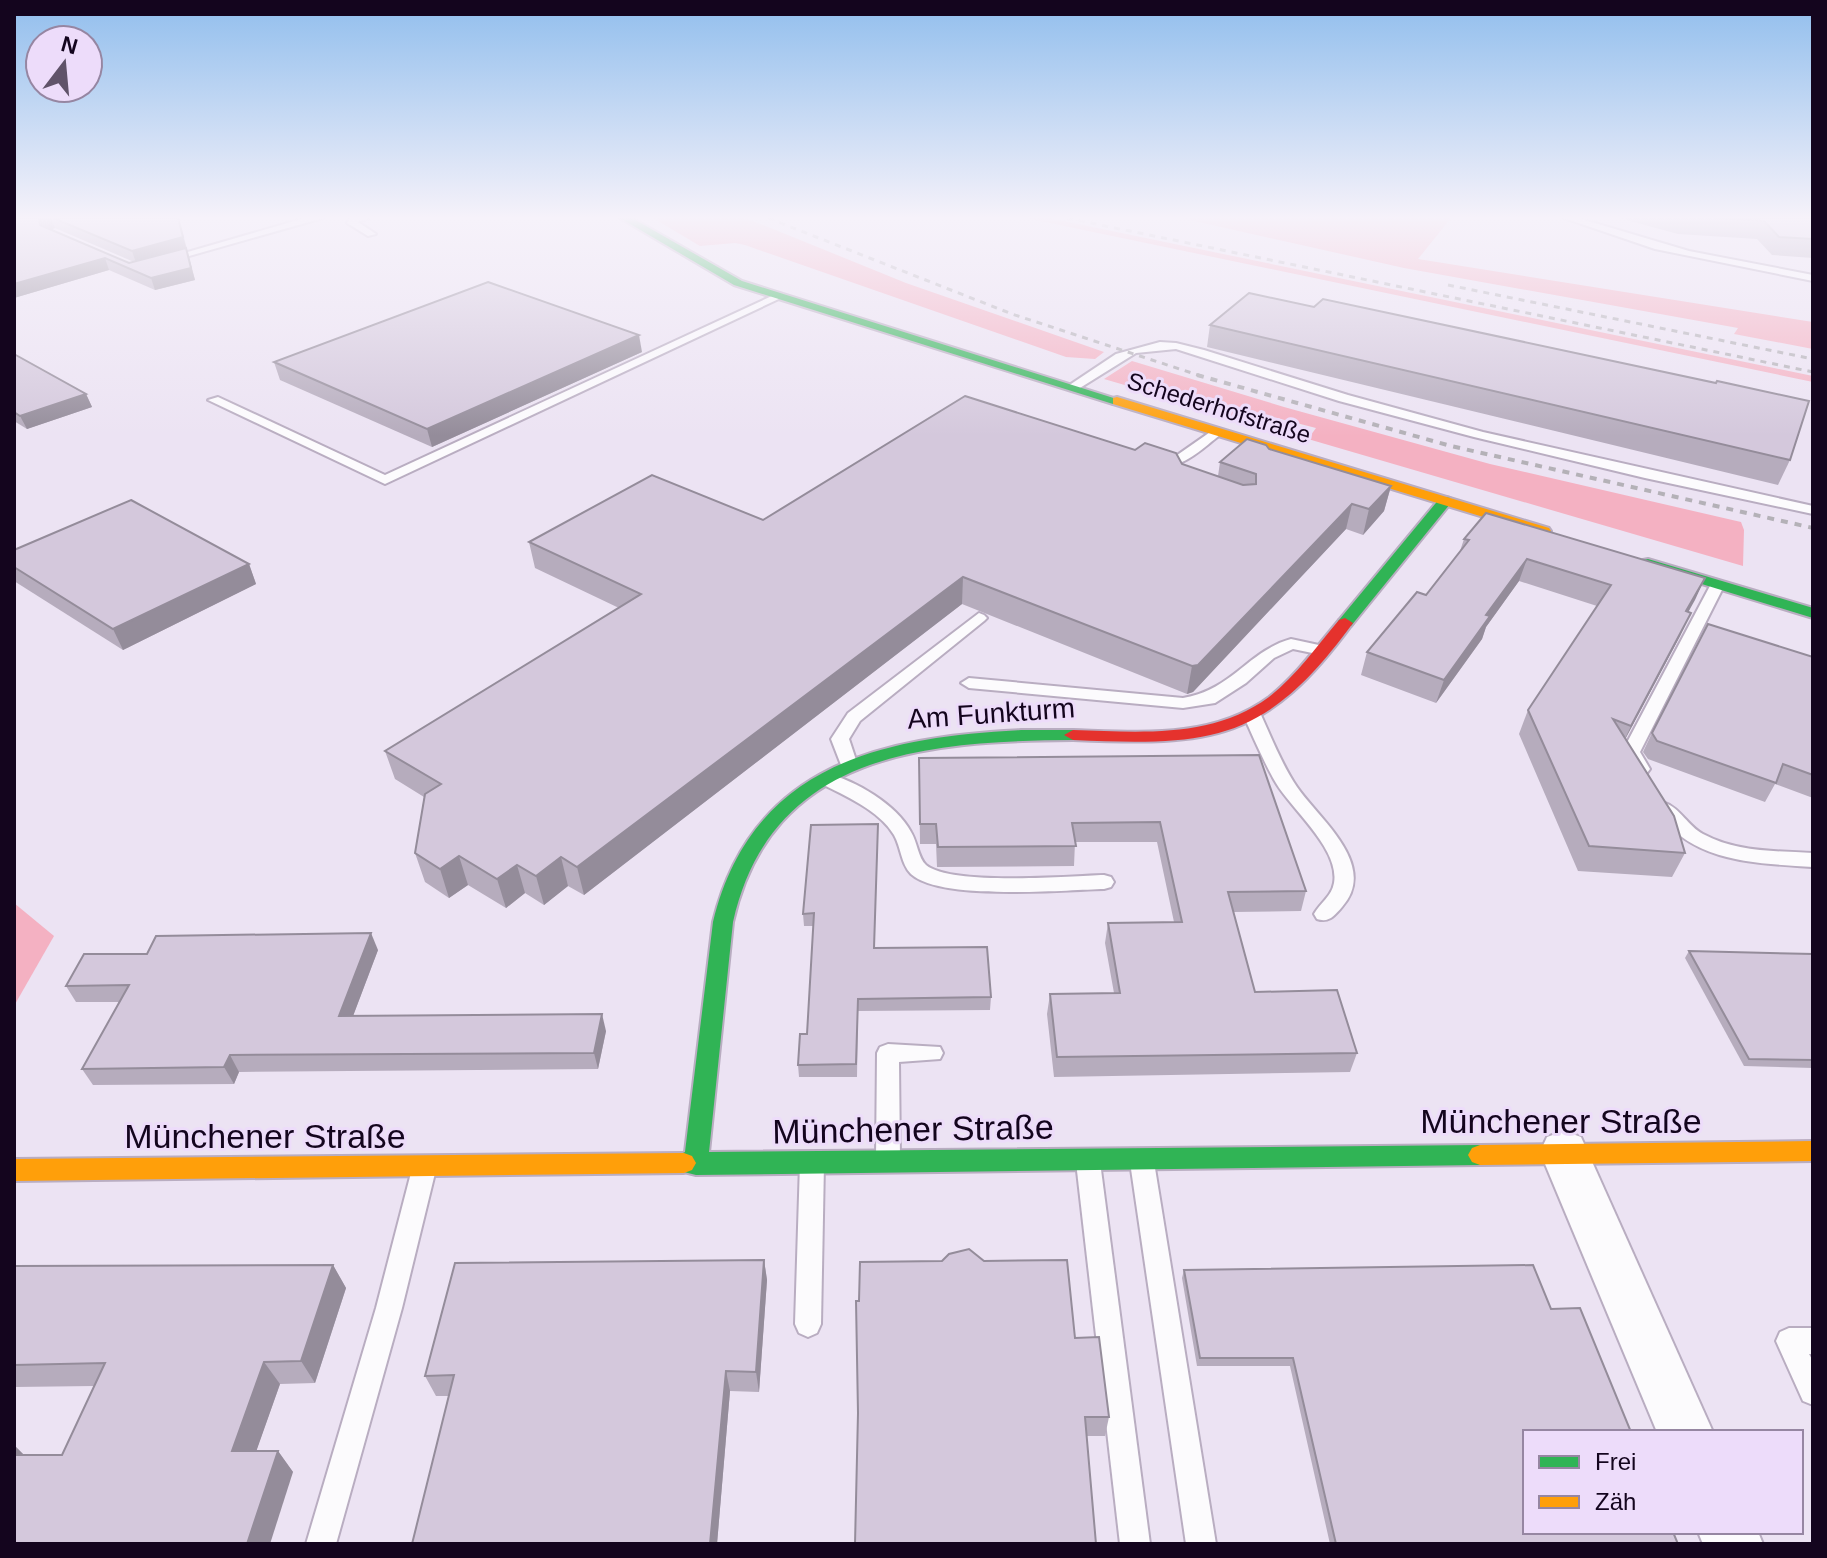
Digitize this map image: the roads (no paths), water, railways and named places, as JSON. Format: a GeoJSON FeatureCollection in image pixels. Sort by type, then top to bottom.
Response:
{"type":"FeatureCollection","features":[{"type":"Feature","properties":{"kind":"street","name":"Schederhofstraße"},"geometry":{"type":"LineString","coordinates":[[760,291],[1560,537]]}},
{"type":"Feature","properties":{"kind":"street","name":"Am Funkturm"},"geometry":{"type":"LineString","coordinates":[[696,1164],[722,938],[732,892],[758,839],[797,798],[849,766],[882,751],[922,741],[994,736],[1181,734],[1212,729],[1252,715],[1301,675],[1445,501]]}},
{"type":"Feature","properties":{"kind":"street"},"geometry":{"type":"LineString","coordinates":[[1632,558],[1813,613]]}},
{"type":"Feature","properties":{"kind":"street","name":"Münchener Straße"},"geometry":{"type":"LineString","coordinates":[[14,1170],[1813,1151]]}},
{"type":"Feature","properties":{"kind":"street"},"geometry":{"type":"LineString","coordinates":[[1564,1152],[1684,1430]]}},
{"type":"Feature","properties":{"kind":"lane"},"geometry":{"type":"LineString","coordinates":[[214,400],[385,480],[778,297]]}},
{"type":"Feature","properties":{"kind":"lane"},"geometry":{"type":"LineString","coordinates":[[1071,388],[1131,349],[1158,344],[1176,346],[1473,434],[1664,480],[1813,510]]}},
{"type":"Feature","properties":{"kind":"lane"},"geometry":{"type":"LineString","coordinates":[[1149,459],[1178,467],[1216,432]]}},
{"type":"Feature","properties":{"kind":"lane"},"geometry":{"type":"LineString","coordinates":[[1718,584],[1631,752],[1675,826],[1726,853],[1813,860]]}},
{"type":"Feature","properties":{"kind":"lane"},"geometry":{"type":"LineString","coordinates":[[849,766],[840,739],[854,717],[979,618]]}},
{"type":"Feature","properties":{"kind":"lane"},"geometry":{"type":"LineString","coordinates":[[969,683],[1183,703],[1209,699],[1240,680],[1268,655],[1291,644],[1322,650]]}},
{"type":"Feature","properties":{"kind":"lane"},"geometry":{"type":"LineString","coordinates":[[1252,715],[1291,792],[1331,839],[1342,861],[1346,882],[1341,900],[1324,914]]}},
{"type":"Feature","properties":{"kind":"lane"},"geometry":{"type":"LineString","coordinates":[[826,779],[863,798],[887,815],[903,831],[918,869],[933,879],[959,883],[1104,882]]}},
{"type":"Feature","properties":{"kind":"lane"},"geometry":{"type":"LineString","coordinates":[[888,1161],[888,1053],[932,1053]]}},
{"type":"Feature","properties":{"kind":"lane"},"geometry":{"type":"LineString","coordinates":[[1142,1159],[1201,1544]]}},
{"type":"Feature","properties":{"kind":"lane"},"geometry":{"type":"LineString","coordinates":[[1087,1160],[1135,1544]]}},
{"type":"Feature","properties":{"kind":"lane"},"geometry":{"type":"LineString","coordinates":[[808,1324],[812,1162]]}},
{"type":"Feature","properties":{"kind":"lane"},"geometry":{"type":"LineString","coordinates":[[321,1544],[389,1308],[425,1167]]}},
{"type":"Feature","properties":{"kind":"lane"},"geometry":{"type":"LineString","coordinates":[[1813,1341],[1789,1341],[1813,1391]]}},
{"type":"Feature","properties":{"kind":"railway"},"geometry":{"type":"LineString","coordinates":[[953,291],[1012,314],[1203,377]]}},
{"type":"Feature","properties":{"kind":"railway"},"geometry":{"type":"LineString","coordinates":[[1419,291],[1813,372]]}},
{"type":"Feature","properties":{"kind":"railway"},"geometry":{"type":"LineString","coordinates":[[1476,291],[1813,359]]}},
{"type":"Feature","properties":{"kind":"railway"},"geometry":{"type":"LineString","coordinates":[[1197,375],[1203,377]]}},
{"type":"Feature","properties":{"kind":"railway"},"geometry":{"type":"LineString","coordinates":[[1203,377],[1451,446],[1813,528]]}}]}
